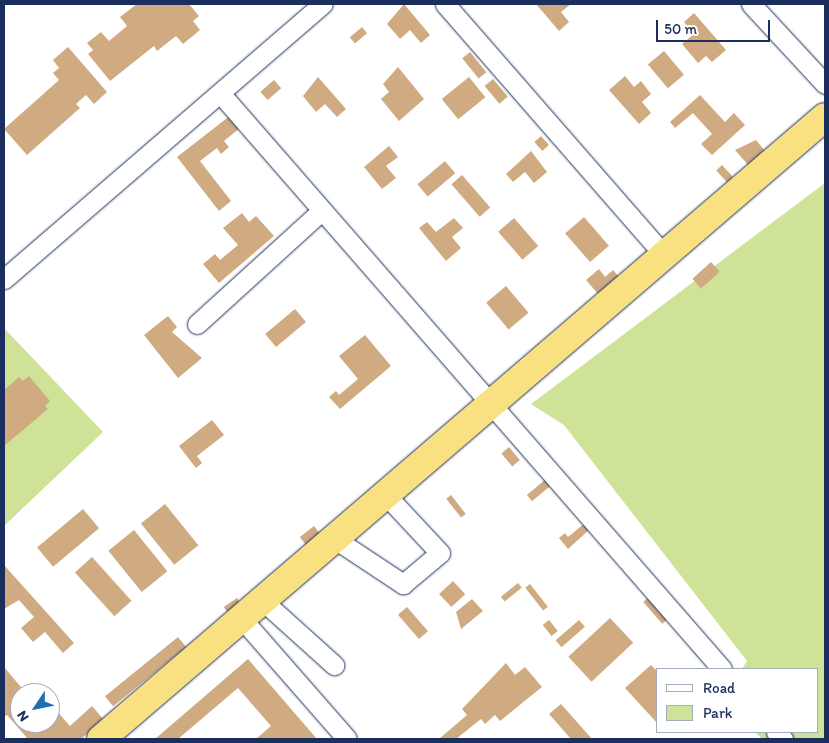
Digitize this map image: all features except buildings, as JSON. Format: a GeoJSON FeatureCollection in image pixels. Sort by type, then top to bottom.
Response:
{"type":"FeatureCollection","features":[{"type":"Feature","properties":{"kind":"highway"},"geometry":{"type":"LineString","coordinates":[[101,739],[825,116]]}},
{"type":"Feature","properties":{"kind":"street"},"geometry":{"type":"LineString","coordinates":[[4,279],[323,4]]}},
{"type":"Feature","properties":{"kind":"street"},"geometry":{"type":"LineString","coordinates":[[445,4],[664,255]]}},
{"type":"Feature","properties":{"kind":"street"},"geometry":{"type":"LineString","coordinates":[[751,4],[825,84]]}},
{"type":"Feature","properties":{"kind":"street"},"geometry":{"type":"LineString","coordinates":[[220,93],[721,668]]}},
{"type":"Feature","properties":{"kind":"street"},"geometry":{"type":"LineString","coordinates":[[197,324],[321,211]]}},
{"type":"Feature","properties":{"kind":"street"},"geometry":{"type":"LineString","coordinates":[[335,539],[403,584],[440,553],[386,495]]}},
{"type":"Feature","properties":{"kind":"street"},"geometry":{"type":"LineString","coordinates":[[263,601],[334,665]]}},
{"type":"Feature","properties":{"kind":"street"},"geometry":{"type":"LineString","coordinates":[[242,619],[347,739]]}},
{"type":"Feature","properties":{"kind":"green space"},"geometry":{"type":"Polygon","coordinates":[[[825,183],[825,739],[762,739],[756,733],[819,733],[819,668],[743,668],[747,661],[564,425],[531,404],[825,183]]]}},
{"type":"Feature","properties":{"kind":"green space"},"geometry":{"type":"Polygon","coordinates":[[[4,328],[103,432],[4,526],[4,328]]]}}]}
